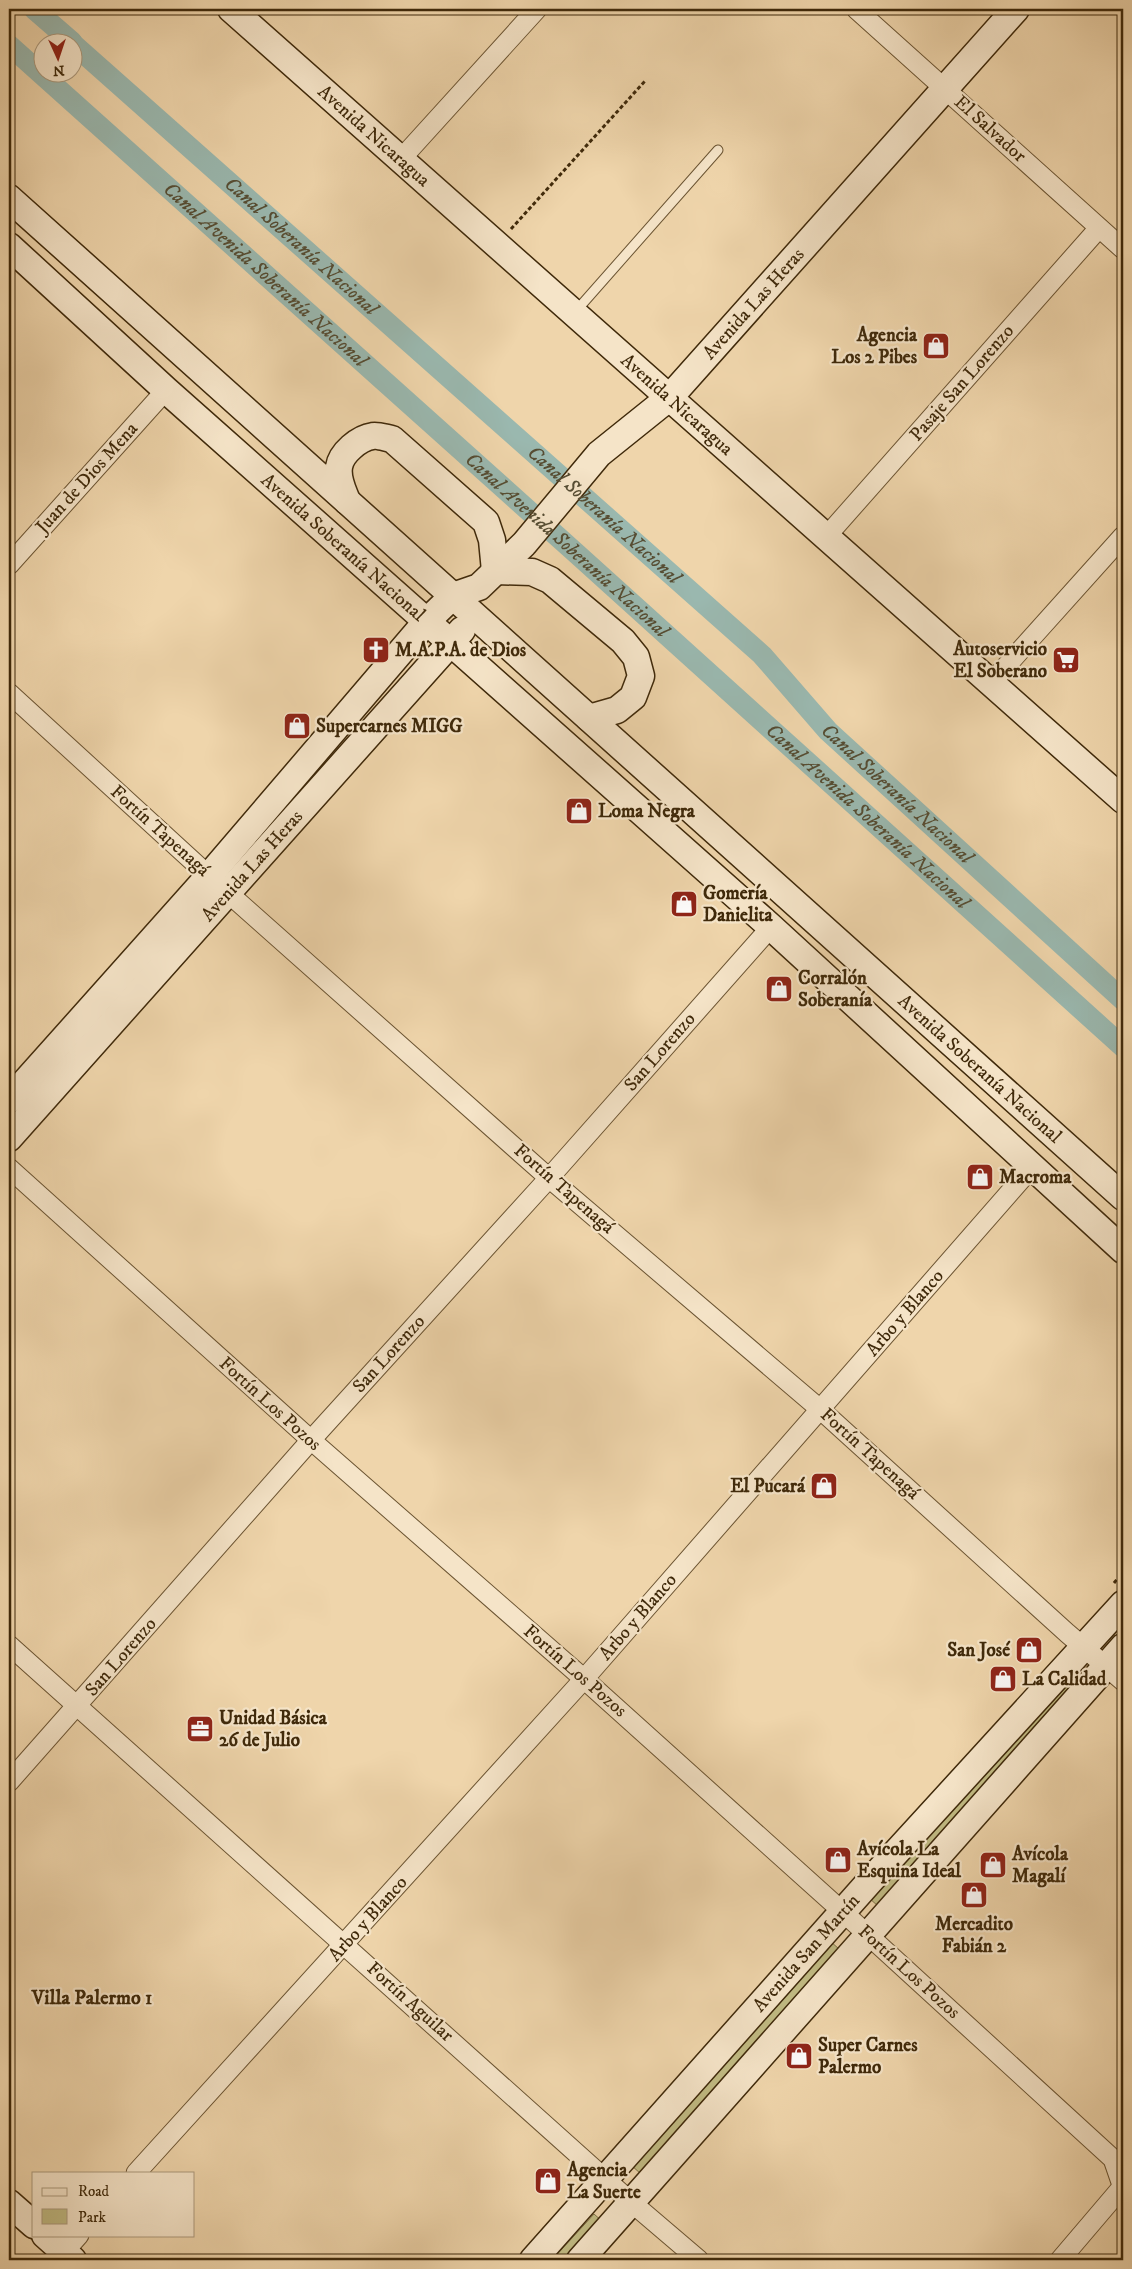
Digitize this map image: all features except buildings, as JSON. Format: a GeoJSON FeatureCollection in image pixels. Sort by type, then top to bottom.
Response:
{"type":"FeatureCollection","features":[{"type":"Feature","properties":{"kind":"main road","name":"Avenida Nicaragua"},"geometry":{"type":"LineString","coordinates":[[231,9],[670,397],[825,538],[1123,800]]}},
{"type":"Feature","properties":{"kind":"main road","name":"Avenida Las Heras"},"geometry":{"type":"LineString","coordinates":[[9,1138],[218,883],[427,621],[453,596],[487,579],[524,544],[599,454],[670,397],[1016,9]]}},
{"type":"Feature","properties":{"kind":"main road"},"geometry":{"type":"LineString","coordinates":[[9,198],[120,347]]}},
{"type":"Feature","properties":{"kind":"main road","name":"Avenida Soberanía Nacional"},"geometry":{"type":"LineString","coordinates":[[9,198],[1123,1197]]}},
{"type":"Feature","properties":{"kind":"main road","name":"Avenida Soberanía Nacional"},"geometry":{"type":"LineString","coordinates":[[9,246],[166,390],[799,953],[1123,1250]]}},
{"type":"Feature","properties":{"kind":"main road"},"geometry":{"type":"LineString","coordinates":[[347,501],[339,482],[339,465],[347,452],[364,439],[374,436],[392,438],[486,522],[492,540],[487,579],[475,616]]}},
{"type":"Feature","properties":{"kind":"main road"},"geometry":{"type":"LineString","coordinates":[[487,579],[532,572],[550,580],[623,640],[636,657],[641,676],[633,698],[617,710],[589,718]]}},
{"type":"Feature","properties":{"kind":"main road","name":"Avenida Las Heras"},"geometry":{"type":"LineString","coordinates":[[9,1100],[475,616]]}},
{"type":"Feature","properties":{"kind":"main road"},"geometry":{"type":"LineString","coordinates":[[799,953],[973,1062]]}},
{"type":"Feature","properties":{"kind":"main road","name":"Avenida San Martín"},"geometry":{"type":"LineString","coordinates":[[533,2260],[843,1912],[1086,1647],[1123,1604]]}},
{"type":"Feature","properties":{"kind":"main road","name":"Avenida San Martín"},"geometry":{"type":"LineString","coordinates":[[580,2260],[868,1935],[1114,1674],[1123,1647]]}},
{"type":"Feature","properties":{"kind":"main road"},"geometry":{"type":"LineString","coordinates":[[9,2203],[32,2223]]}},
{"type":"Feature","properties":{"kind":"street"},"geometry":{"type":"LineString","coordinates":[[400,159],[538,9]]}},
{"type":"Feature","properties":{"kind":"street","name":"El Salvador"},"geometry":{"type":"LineString","coordinates":[[856,9],[1123,249]]}},
{"type":"Feature","properties":{"kind":"street","name":"Pasaje San Lorenzo"},"geometry":{"type":"LineString","coordinates":[[825,538],[1099,228]]}},
{"type":"Feature","properties":{"kind":"street","name":"Juan de Dios Mena"},"geometry":{"type":"LineString","coordinates":[[9,565],[166,390]]}},
{"type":"Feature","properties":{"kind":"street"},"geometry":{"type":"LineString","coordinates":[[991,683],[1123,536]]}},
{"type":"Feature","properties":{"kind":"street","name":"Fortín Tapenagá"},"geometry":{"type":"LineString","coordinates":[[9,692],[218,883],[549,1178],[821,1410],[1114,1674]]}},
{"type":"Feature","properties":{"kind":"street","name":"San Lorenzo"},"geometry":{"type":"LineString","coordinates":[[9,1782],[311,1440],[549,1178],[770,927]]}},
{"type":"Feature","properties":{"kind":"street","name":"Fortín Los Pozos"},"geometry":{"type":"LineString","coordinates":[[9,1168],[311,1440],[584,1678],[843,1912],[1113,2159],[1123,2187]]}},
{"type":"Feature","properties":{"kind":"street","name":"Arbo y Blanco"},"geometry":{"type":"LineString","coordinates":[[137,2172],[584,1678],[1032,1168]]}},
{"type":"Feature","properties":{"kind":"street","name":"Fortín Aguilar"},"geometry":{"type":"LineString","coordinates":[[9,1645],[631,2202],[699,2260]]}},
{"type":"Feature","properties":{"kind":"street"},"geometry":{"type":"LineString","coordinates":[[1060,2260],[1123,2187]]}},
{"type":"Feature","properties":{"kind":"lane"},"geometry":{"type":"LineString","coordinates":[[574,313],[718,150]]}},
{"type":"Feature","properties":{"kind":"path"},"geometry":{"type":"LineString","coordinates":[[497,245],[645,81]]}},
{"type":"Feature","properties":{"kind":"green space"},"geometry":{"type":"Polygon","coordinates":[[[1068,1674],[1078,1682],[878,1906],[869,1898],[1068,1674]]]}},
{"type":"Feature","properties":{"kind":"green space"},"geometry":{"type":"Polygon","coordinates":[[[830,1941],[839,1949],[641,2174],[631,2165],[830,1941]]]}},
{"type":"Feature","properties":{"kind":"green space"},"geometry":{"type":"Polygon","coordinates":[[[594,2214],[603,2222],[568,2260],[552,2260],[594,2214]]]}},
{"type":"Feature","properties":{"kind":"waterway","name":"Canal Soberanía Nacional"},"geometry":{"type":"LineString","coordinates":[[34,9],[60,32]]}},
{"type":"Feature","properties":{"kind":"waterway","name":"Canal Avenida Soberanía Nacional"},"geometry":{"type":"LineString","coordinates":[[9,45],[1123,1047]]}},
{"type":"Feature","properties":{"kind":"waterway","name":"Canal Soberanía Nacional"},"geometry":{"type":"LineString","coordinates":[[82,52],[762,655],[828,731],[1123,1000]]}},
{"type":"Feature","properties":{"kind":"place","name":"Agencia Los 2 Pibes"},"geometry":{"type":"Point","coordinates":[936,346]}},
{"type":"Feature","properties":{"kind":"place","name":"M.A.P.A. de Dios"},"geometry":{"type":"Point","coordinates":[376,650]}},
{"type":"Feature","properties":{"kind":"place","name":"Autoservicio El Soberano"},"geometry":{"type":"Point","coordinates":[1066,660]}},
{"type":"Feature","properties":{"kind":"place","name":"Supercarnes MIGG"},"geometry":{"type":"Point","coordinates":[297,726]}},
{"type":"Feature","properties":{"kind":"place","name":"Loma Negra"},"geometry":{"type":"Point","coordinates":[579,811]}},
{"type":"Feature","properties":{"kind":"place","name":"Gomería Danielita"},"geometry":{"type":"Point","coordinates":[684,904]}},
{"type":"Feature","properties":{"kind":"place","name":"Corralón Soberanía"},"geometry":{"type":"Point","coordinates":[779,989]}},
{"type":"Feature","properties":{"kind":"place","name":"Macroma"},"geometry":{"type":"Point","coordinates":[980,1177]}},
{"type":"Feature","properties":{"kind":"place","name":"El Pucará"},"geometry":{"type":"Point","coordinates":[824,1486]}},
{"type":"Feature","properties":{"kind":"place","name":"San José"},"geometry":{"type":"Point","coordinates":[1029,1650]}},
{"type":"Feature","properties":{"kind":"place","name":"La Calidad"},"geometry":{"type":"Point","coordinates":[1003,1679]}},
{"type":"Feature","properties":{"kind":"place","name":"Unidad Básica 26 de Julio"},"geometry":{"type":"Point","coordinates":[200,1729]}},
{"type":"Feature","properties":{"kind":"place","name":"Avícola La Esquina Ideal"},"geometry":{"type":"Point","coordinates":[838,1860]}},
{"type":"Feature","properties":{"kind":"place","name":"Avícola Magalí"},"geometry":{"type":"Point","coordinates":[993,1865]}},
{"type":"Feature","properties":{"kind":"place","name":"Mercadito Fabián 2"},"geometry":{"type":"Point","coordinates":[974,1895]}},
{"type":"Feature","properties":{"kind":"place","name":"Super Carnes Palermo"},"geometry":{"type":"Point","coordinates":[799,2056]}},
{"type":"Feature","properties":{"kind":"place","name":"Agencia La Suerte"},"geometry":{"type":"Point","coordinates":[548,2181]}},
{"type":"Feature","properties":{"kind":"district","name":"Villa Palermo 1"},"geometry":{"type":"Point","coordinates":[92,1998]}}]}
